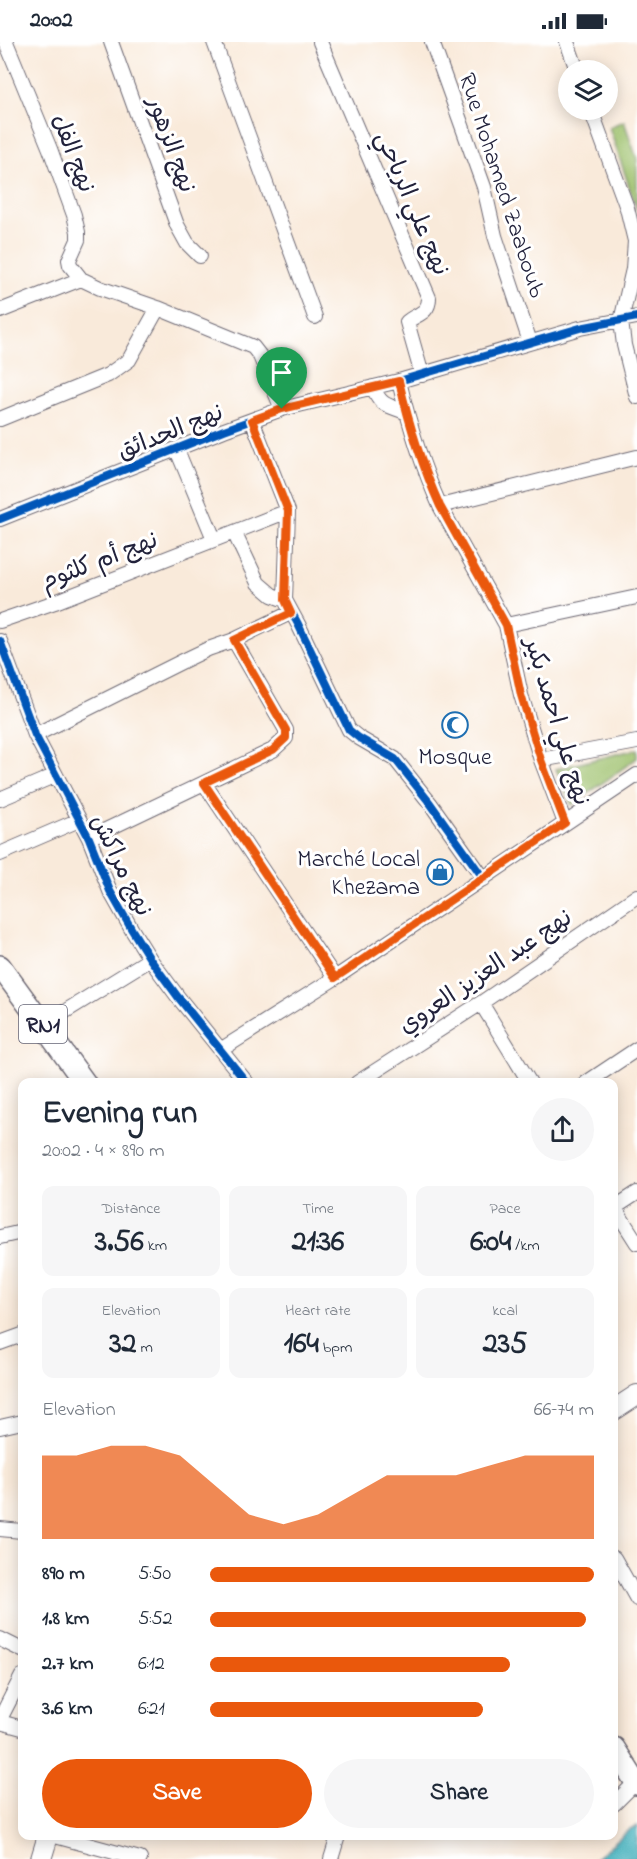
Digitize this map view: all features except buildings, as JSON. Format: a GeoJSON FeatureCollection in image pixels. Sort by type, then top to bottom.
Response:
{"type":"FeatureCollection","features":[{"type":"Feature","properties":{"kind":"main road","name":"RN1"},"geometry":{"type":"LineString","coordinates":[[0,966],[81,1078]]}},
{"type":"Feature","properties":{"kind":"main road"},"geometry":{"type":"LineString","coordinates":[[618,1407],[637,1395]]}},
{"type":"Feature","properties":{"kind":"main road"},"geometry":{"type":"LineString","coordinates":[[618,1754],[636,1783]]}},
{"type":"Feature","properties":{"kind":"main road"},"geometry":{"type":"LineString","coordinates":[[41,1859],[47,1840]]}},
{"type":"Feature","properties":{"kind":"street","name":"نهج الفل"},"geometry":{"type":"LineString","coordinates":[[6,42],[50,148],[74,215],[78,240],[69,260],[70,265],[85,281]]}},
{"type":"Feature","properties":{"kind":"street","name":"نهج الزهور"},"geometry":{"type":"LineString","coordinates":[[111,42],[177,225],[187,243],[200,256]]}},
{"type":"Feature","properties":{"kind":"street"},"geometry":{"type":"LineString","coordinates":[[214,42],[315,316]]}},
{"type":"Feature","properties":{"kind":"street","name":"نهج علي الرياحي"},"geometry":{"type":"LineString","coordinates":[[320,42],[429,297],[425,312],[407,322],[422,375]]}},
{"type":"Feature","properties":{"kind":"street","name":"Rue Mohamed Zaaboub"},"geometry":{"type":"LineString","coordinates":[[432,42],[484,188],[495,236],[530,342]]}},
{"type":"Feature","properties":{"kind":"street"},"geometry":{"type":"LineString","coordinates":[[567,42],[574,60]]}},
{"type":"Feature","properties":{"kind":"street"},"geometry":{"type":"LineString","coordinates":[[595,120],[627,207],[635,241],[633,269],[621,321],[624,345],[637,397]]}},
{"type":"Feature","properties":{"kind":"street"},"geometry":{"type":"LineString","coordinates":[[0,311],[85,281],[253,346],[260,356],[282,409]]}},
{"type":"Feature","properties":{"kind":"street"},"geometry":{"type":"LineString","coordinates":[[0,419],[108,375],[119,368],[129,360],[158,308]]}},
{"type":"Feature","properties":{"kind":"street","name":"نهج الحدائق"},"geometry":{"type":"LineString","coordinates":[[0,519],[282,409],[422,375],[580,328],[637,317]]}},
{"type":"Feature","properties":{"kind":"street","name":"نهج علي احمد بكير"},"geometry":{"type":"LineString","coordinates":[[399,381],[427,475],[440,506],[506,625],[521,695],[541,760],[565,823]]}},
{"type":"Feature","properties":{"kind":"street"},"geometry":{"type":"LineString","coordinates":[[373,387],[378,400],[385,405],[407,412]]}},
{"type":"Feature","properties":{"kind":"street"},"geometry":{"type":"LineString","coordinates":[[252,420],[288,511],[288,606]]}},
{"type":"Feature","properties":{"kind":"street"},"geometry":{"type":"LineString","coordinates":[[177,450],[214,539]]}},
{"type":"Feature","properties":{"kind":"street"},"geometry":{"type":"LineString","coordinates":[[440,506],[637,457]]}},
{"type":"Feature","properties":{"kind":"street","name":"نهج أم كلثوم"},"geometry":{"type":"LineString","coordinates":[[0,621],[55,602],[288,511]]}},
{"type":"Feature","properties":{"kind":"street"},"geometry":{"type":"LineString","coordinates":[[234,532],[258,583],[288,606],[349,730],[395,759],[430,803],[484,879]]}},
{"type":"Feature","properties":{"kind":"street"},"geometry":{"type":"LineString","coordinates":[[506,625],[637,597]]}},
{"type":"Feature","properties":{"kind":"street"},"geometry":{"type":"LineString","coordinates":[[35,735],[208,649],[234,640],[288,606]]}},
{"type":"Feature","properties":{"kind":"street"},"geometry":{"type":"LineString","coordinates":[[89,838],[273,750],[286,738],[286,730],[234,640]]}},
{"type":"Feature","properties":{"kind":"street","name":"نهج مراكش"},"geometry":{"type":"LineString","coordinates":[[0,641],[35,735],[89,838],[110,891],[150,959],[243,1078]]}},
{"type":"Feature","properties":{"kind":"street"},"geometry":{"type":"LineString","coordinates":[[541,760],[637,741]]}},
{"type":"Feature","properties":{"kind":"street"},"geometry":{"type":"LineString","coordinates":[[0,799],[56,775]]}},
{"type":"Feature","properties":{"kind":"street"},"geometry":{"type":"LineString","coordinates":[[222,1049],[335,978],[637,775]]}},
{"type":"Feature","properties":{"kind":"street"},"geometry":{"type":"LineString","coordinates":[[204,783],[335,978]]}},
{"type":"Feature","properties":{"kind":"street"},"geometry":{"type":"LineString","coordinates":[[0,854],[79,820]]}},
{"type":"Feature","properties":{"kind":"street","name":"نهج عبد العزيز العروي"},"geometry":{"type":"LineString","coordinates":[[365,1078],[481,1003],[637,896]]}},
{"type":"Feature","properties":{"kind":"street"},"geometry":{"type":"LineString","coordinates":[[43,1025],[150,959]]}},
{"type":"Feature","properties":{"kind":"street"},"geometry":{"type":"LineString","coordinates":[[481,1003],[527,1078]]}},
{"type":"Feature","properties":{"kind":"street"},"geometry":{"type":"LineString","coordinates":[[594,1078],[637,1049]]}},
{"type":"Feature","properties":{"kind":"street"},"geometry":{"type":"LineString","coordinates":[[618,1205],[637,1193]]}},
{"type":"Feature","properties":{"kind":"street"},"geometry":{"type":"LineString","coordinates":[[619,1228],[637,1243]]}},
{"type":"Feature","properties":{"kind":"street"},"geometry":{"type":"LineString","coordinates":[[0,1237],[18,1233]]}},
{"type":"Feature","properties":{"kind":"street"},"geometry":{"type":"LineString","coordinates":[[0,1343],[18,1336]]}},
{"type":"Feature","properties":{"kind":"street"},"geometry":{"type":"LineString","coordinates":[[0,1427],[18,1423]]}},
{"type":"Feature","properties":{"kind":"street"},"geometry":{"type":"LineString","coordinates":[[0,1529],[18,1531]]}},
{"type":"Feature","properties":{"kind":"street"},"geometry":{"type":"LineString","coordinates":[[618,1564],[635,1591]]}},
{"type":"Feature","properties":{"kind":"street"},"geometry":{"type":"LineString","coordinates":[[0,1639],[18,1648]]}},
{"type":"Feature","properties":{"kind":"street"},"geometry":{"type":"LineString","coordinates":[[18,1684],[0,1721],[18,1727]]}},
{"type":"Feature","properties":{"kind":"street"},"geometry":{"type":"LineString","coordinates":[[618,1800],[636,1783]]}},
{"type":"Feature","properties":{"kind":"street"},"geometry":{"type":"LineString","coordinates":[[70,1840],[140,1859]]}},
{"type":"Feature","properties":{"kind":"street"},"geometry":{"type":"LineString","coordinates":[[331,1859],[337,1840]]}},
{"type":"Feature","properties":{"kind":"green space"},"geometry":{"type":"Polygon","coordinates":[[[624,121],[637,159],[637,210],[609,127],[624,121]]]}},
{"type":"Feature","properties":{"kind":"green space"},"geometry":{"type":"Polygon","coordinates":[[[637,749],[637,758],[572,805],[556,769],[637,749]]]}},
{"type":"Feature","properties":{"kind":"water"},"geometry":{"type":"Polygon","coordinates":[[[637,1826],[637,1859],[595,1859],[618,1840],[637,1826]]]}},
{"type":"Feature","properties":{"kind":"cycle path"},"geometry":{"type":"LineString","coordinates":[[0,519],[282,409],[399,381],[580,328],[637,317]]}},
{"type":"Feature","properties":{"kind":"cycle path"},"geometry":{"type":"LineString","coordinates":[[252,420],[288,511],[285,600],[349,730],[395,759],[430,803],[484,879]]}},
{"type":"Feature","properties":{"kind":"cycle path"},"geometry":{"type":"LineString","coordinates":[[0,641],[35,735],[89,838],[110,891],[150,959],[243,1078]]}},
{"type":"Feature","properties":{"kind":"place","name":"Mosque"},"geometry":{"type":"Point","coordinates":[455,725]}},
{"type":"Feature","properties":{"kind":"place","name":"Marché Local Khezama"},"geometry":{"type":"Point","coordinates":[440,872]}},
{"type":"Feature","properties":{"kind":"route"},"geometry":{"type":"LineString","coordinates":[[399,381],[431,487],[506,625],[521,695],[541,760],[565,823],[335,978],[204,783],[273,750],[286,738],[286,730],[234,640],[291,613],[285,600],[288,511],[252,420],[282,409],[399,381]]}}]}
